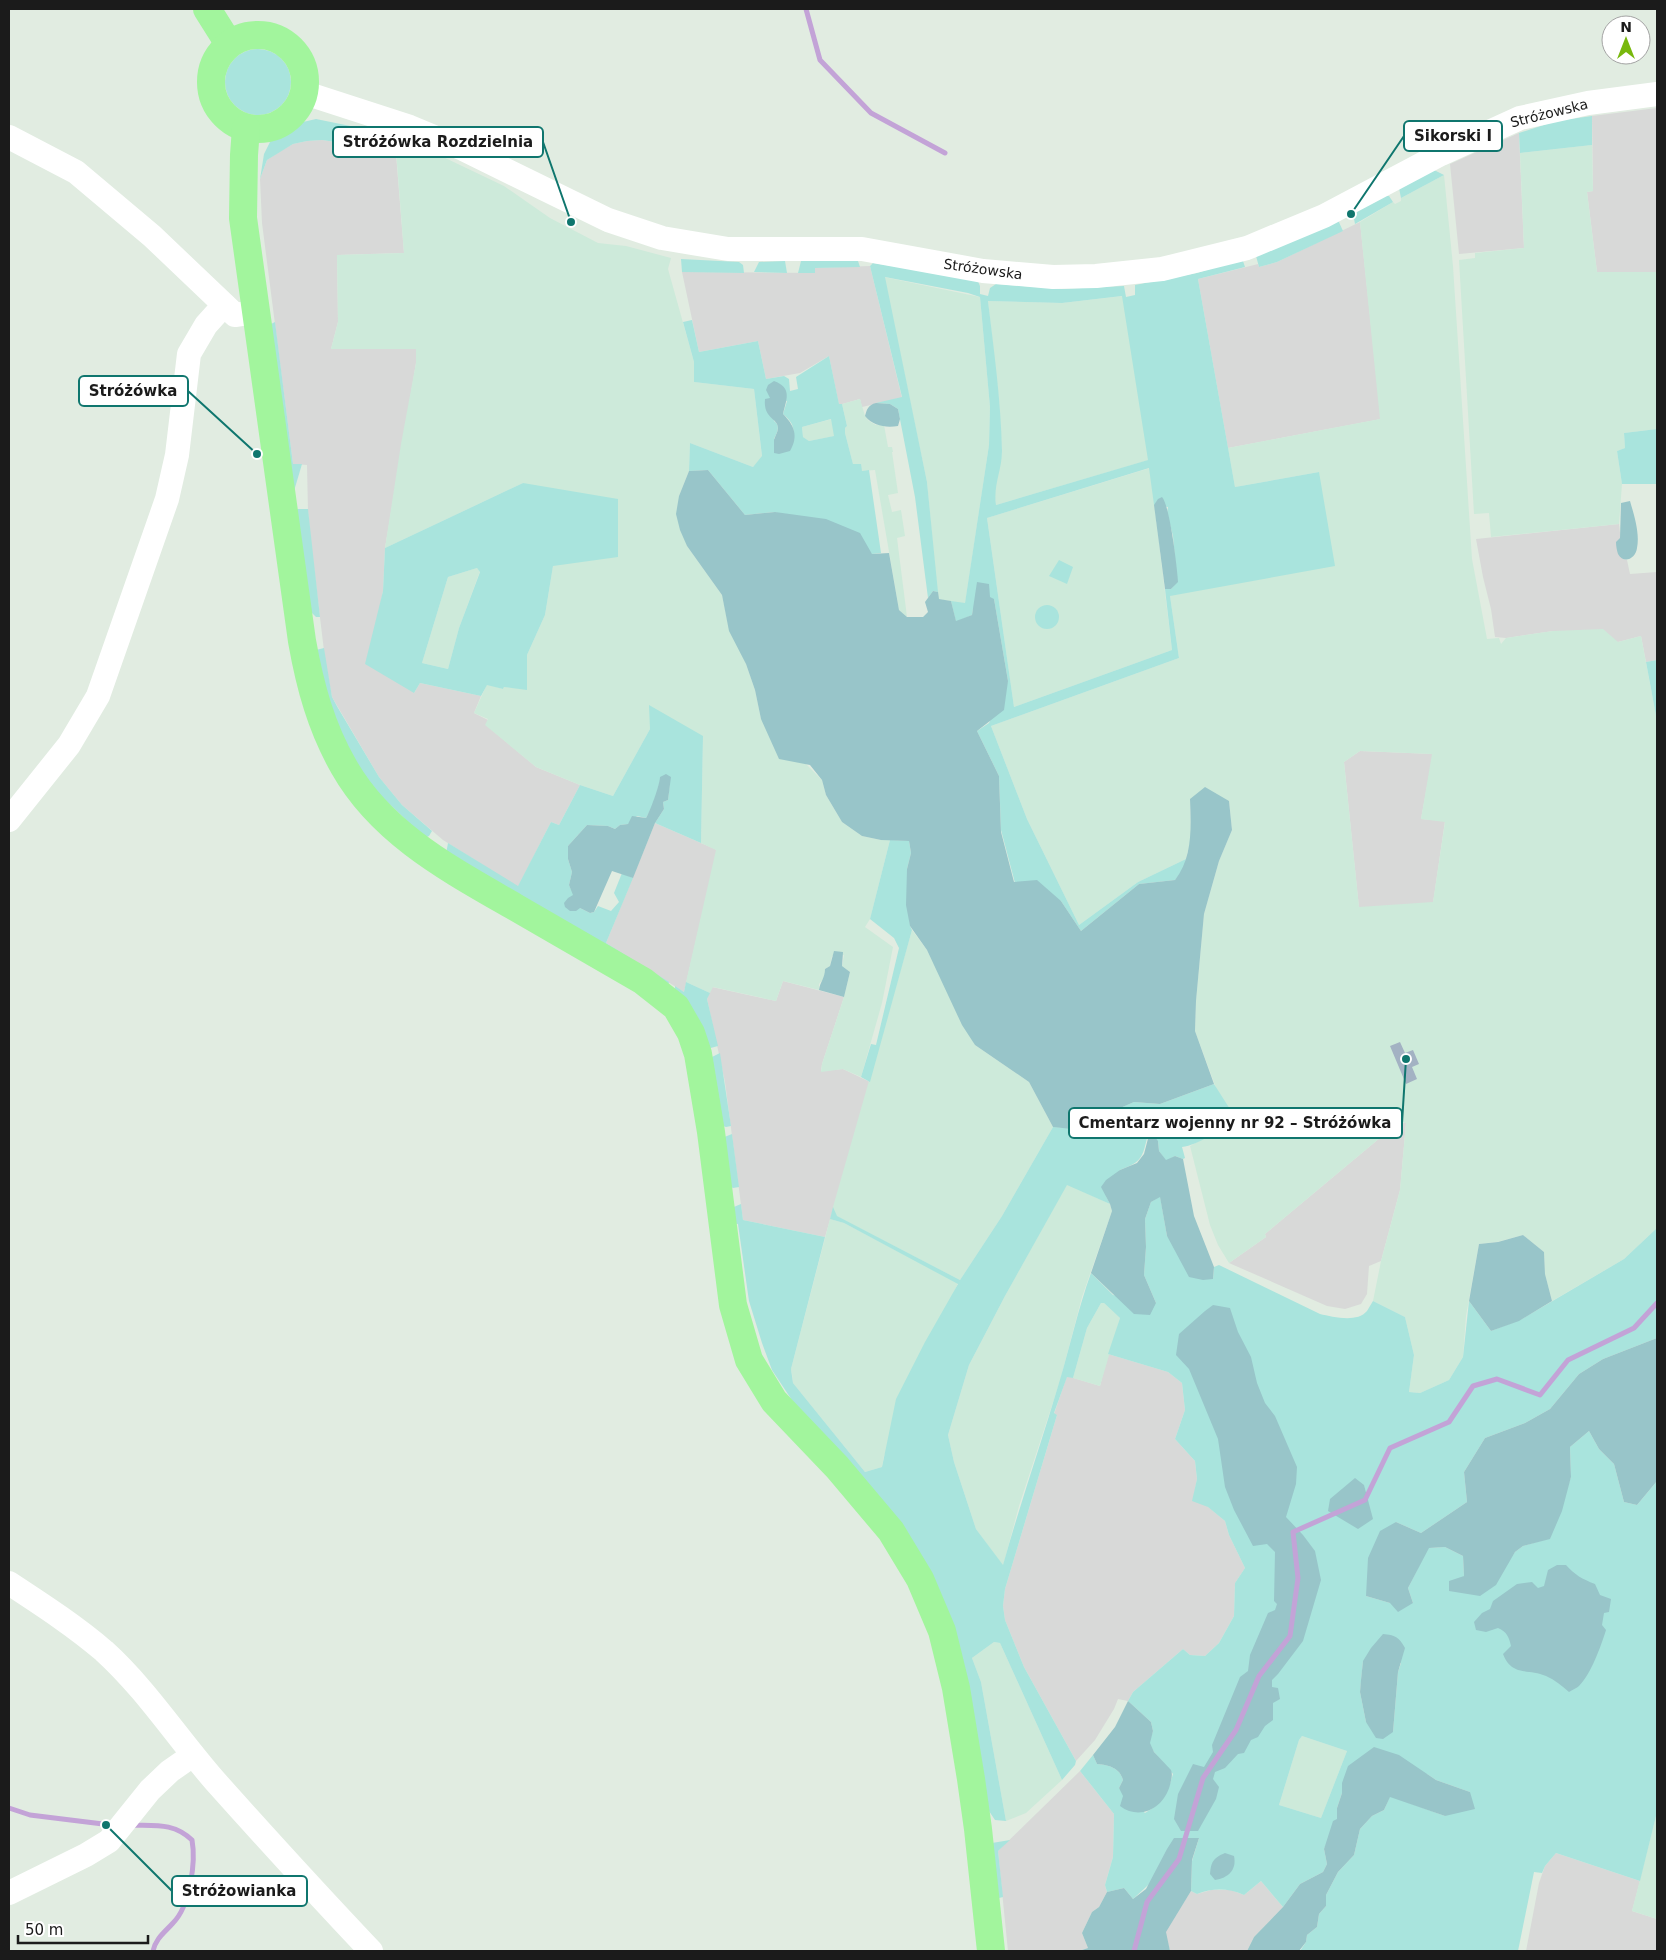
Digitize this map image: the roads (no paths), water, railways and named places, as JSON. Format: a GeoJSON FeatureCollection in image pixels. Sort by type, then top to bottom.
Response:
{"type":"FeatureCollection","features":[{"type":"Feature","properties":{"kind":"main road"},"geometry":{"type":"LineString","coordinates":[[207,9],[229,44]]}},
{"type":"Feature","properties":{"kind":"main road"},"geometry":{"type":"LineString","coordinates":[[266,35],[284,42],[298,56],[305,74],[304,93],[297,110],[282,123],[265,129],[246,128],[230,120],[218,108],[212,91],[211,74],[218,58],[229,44],[247,36],[266,35]]}},
{"type":"Feature","properties":{"kind":"main road"},"geometry":{"type":"LineString","coordinates":[[246,128],[243,218],[302,641],[310,682],[324,728],[344,767],[361,792],[381,816],[407,839],[467,879],[643,982],[668,999],[684,1019],[698,1054],[711,1132],[718,1202],[732,1304],[749,1360],[774,1400],[837,1467],[891,1531],[920,1579],[942,1631],[956,1688],[971,1779],[991,1951]]}},
{"type":"Feature","properties":{"kind":"street","name":"Stróżowska"},"geometry":{"type":"LineString","coordinates":[[304,93],[410,127],[463,148],[608,220],[662,238],[728,249],[862,249],[983,271],[1053,277],[1096,276],[1162,269],[1247,248],[1324,216],[1448,151],[1520,118],[1588,103],[1657,94]]}},
{"type":"Feature","properties":{"kind":"street"},"geometry":{"type":"LineString","coordinates":[[9,137],[76,172],[152,236],[235,315],[256,312]]}},
{"type":"Feature","properties":{"kind":"street"},"geometry":{"type":"LineString","coordinates":[[9,820],[69,745],[98,696],[167,499],[177,455],[189,354],[206,325],[224,304]]}},
{"type":"Feature","properties":{"kind":"street"},"geometry":{"type":"LineString","coordinates":[[9,1583],[48,1608],[104,1652],[156,1706],[192,1755],[266,1839],[370,1951]]}},
{"type":"Feature","properties":{"kind":"street"},"geometry":{"type":"LineString","coordinates":[[9,1893],[86,1855],[109,1841],[150,1790],[170,1771],[192,1755]]}},
{"type":"Feature","properties":{"kind":"waterway"},"geometry":{"type":"LineString","coordinates":[[806,9],[820,60],[871,113],[945,153]]}},
{"type":"Feature","properties":{"kind":"waterway"},"geometry":{"type":"LineString","coordinates":[[1134,1951],[1147,1902],[1179,1859],[1203,1778],[1236,1730],[1259,1676],[1290,1636],[1298,1578],[1293,1532],[1365,1500],[1390,1448],[1449,1422],[1473,1386],[1497,1379],[1540,1395],[1568,1360],[1634,1328],[1657,1303]]}},
{"type":"Feature","properties":{"kind":"waterway"},"geometry":{"type":"LineString","coordinates":[[9,1808],[30,1815],[111,1825]]}},
{"type":"Feature","properties":{"kind":"waterway"},"geometry":{"type":"LineString","coordinates":[[130,1825],[163,1826],[178,1830],[192,1840],[193,1860],[188,1895],[179,1915],[158,1939],[153,1951]]}},
{"type":"Feature","properties":{"kind":"place","name":"Sikorski I"},"geometry":{"type":"Point","coordinates":[1351,214]}},
{"type":"Feature","properties":{"kind":"place","name":"Stróżówka Rozdzielnia"},"geometry":{"type":"Point","coordinates":[571,222]}},
{"type":"Feature","properties":{"kind":"place","name":"Stróżówka"},"geometry":{"type":"Point","coordinates":[257,454]}},
{"type":"Feature","properties":{"kind":"place","name":"Cmentarz wojenny nr 92 – Stróżówka"},"geometry":{"type":"Point","coordinates":[1406,1059]}},
{"type":"Feature","properties":{"kind":"place","name":"Stróżowianka"},"geometry":{"type":"Point","coordinates":[106,1825]}}]}
